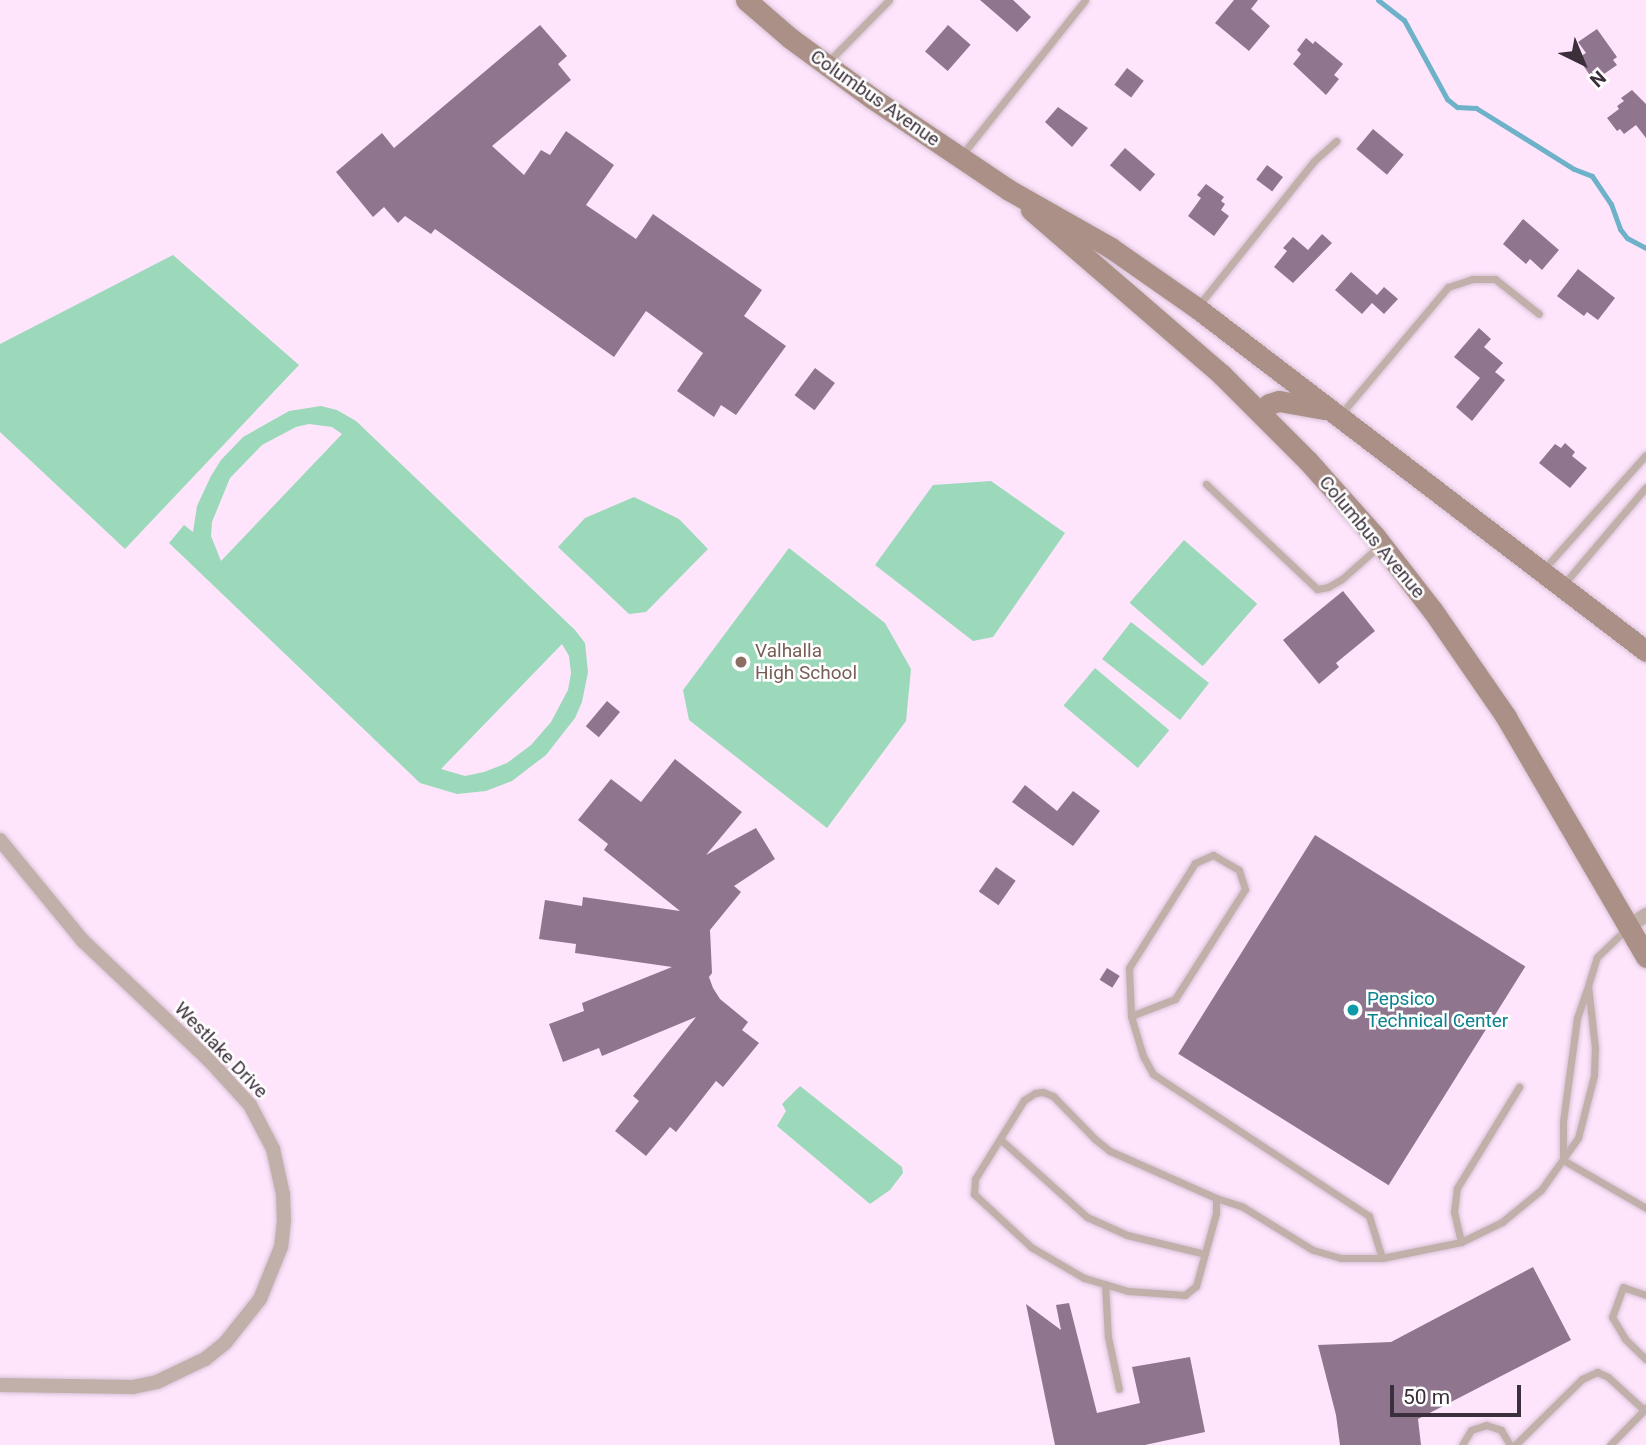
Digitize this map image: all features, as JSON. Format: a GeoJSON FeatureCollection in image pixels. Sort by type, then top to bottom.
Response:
{"type":"FeatureCollection","features":[{"type":"Feature","properties":{"kind":"street","name":"Columbus Avenue"},"geometry":{"type":"LineString","coordinates":[[746,0],[825,64],[960,157],[1009,190],[1111,248],[1197,308],[1340,414],[1646,651]]}},
{"type":"Feature","properties":{"kind":"street","name":"Columbus Avenue"},"geometry":{"type":"LineString","coordinates":[[1009,190],[1073,249],[1173,330],[1261,412],[1381,544],[1439,620],[1500,708],[1637,921],[1646,957]]}},
{"type":"Feature","properties":{"kind":"street"},"geometry":{"type":"LineString","coordinates":[[1261,412],[1269,404],[1279,401],[1310,404],[1340,414]]}},
{"type":"Feature","properties":{"kind":"street","name":"Westlake Drive"},"geometry":{"type":"LineString","coordinates":[[0,839],[83,941],[209,1060],[250,1105],[273,1149],[283,1194],[284,1220],[281,1247],[260,1299],[238,1328],[205,1359],[157,1382],[133,1387],[0,1385]]}},
{"type":"Feature","properties":{"kind":"lane"},"geometry":{"type":"LineString","coordinates":[[825,64],[889,0]]}},
{"type":"Feature","properties":{"kind":"lane"},"geometry":{"type":"LineString","coordinates":[[960,157],[1084,0]]}},
{"type":"Feature","properties":{"kind":"lane"},"geometry":{"type":"LineString","coordinates":[[1197,308],[1314,162],[1336,141]]}},
{"type":"Feature","properties":{"kind":"lane"},"geometry":{"type":"LineString","coordinates":[[1340,414],[1448,287],[1472,279],[1496,279],[1539,314]]}},
{"type":"Feature","properties":{"kind":"lane"},"geometry":{"type":"LineString","coordinates":[[1543,570],[1646,455]]}},
{"type":"Feature","properties":{"kind":"lane"},"geometry":{"type":"LineString","coordinates":[[1206,484],[1317,589],[1328,587],[1342,579],[1381,544]]}},
{"type":"Feature","properties":{"kind":"lane"},"geometry":{"type":"LineString","coordinates":[[1562,585],[1646,488]]}},
{"type":"Feature","properties":{"kind":"lane"},"geometry":{"type":"LineString","coordinates":[[1131,1016],[1175,999],[1245,889],[1240,870],[1213,855],[1195,863],[1129,968],[1131,1016],[1143,1056],[1153,1074],[1369,1216],[1382,1258]]}},
{"type":"Feature","properties":{"kind":"lane"},"geometry":{"type":"LineString","coordinates":[[1563,1160],[1563,1122],[1577,1018],[1597,957],[1637,921]]}},
{"type":"Feature","properties":{"kind":"lane"},"geometry":{"type":"LineString","coordinates":[[1216,1198],[1216,1213],[1196,1286],[1185,1295],[1128,1291],[1084,1278],[1031,1247],[974,1194],[975,1179],[1024,1100],[1035,1093],[1043,1092],[1053,1096],[1110,1151],[1216,1198],[1243,1207],[1313,1250],[1341,1258],[1382,1258],[1461,1242],[1512,1214],[1541,1190],[1577,1138],[1594,1075],[1595,1048],[1588,986]]}},
{"type":"Feature","properties":{"kind":"lane"},"geometry":{"type":"LineString","coordinates":[[1461,1242],[1454,1212],[1457,1188],[1519,1087]]}},
{"type":"Feature","properties":{"kind":"lane"},"geometry":{"type":"LineString","coordinates":[[1000,1139],[1087,1217],[1127,1235],[1205,1254]]}},
{"type":"Feature","properties":{"kind":"lane"},"geometry":{"type":"LineString","coordinates":[[1563,1160],[1646,1208]]}},
{"type":"Feature","properties":{"kind":"lane"},"geometry":{"type":"LineString","coordinates":[[1105,1284],[1108,1337],[1119,1389]]}},
{"type":"Feature","properties":{"kind":"lane"},"geometry":{"type":"LineString","coordinates":[[1646,1295],[1623,1287],[1612,1317],[1625,1339],[1646,1359]]}},
{"type":"Feature","properties":{"kind":"lane"},"geometry":{"type":"LineString","coordinates":[[1462,1445],[1471,1430],[1486,1425],[1501,1430],[1512,1445],[1581,1379],[1597,1372],[1608,1377],[1645,1409],[1611,1445]]}},
{"type":"Feature","properties":{"kind":"green space"},"geometry":{"type":"Polygon","coordinates":[[[173,255],[299,365],[125,549],[0,432],[0,344],[173,255]]]}},
{"type":"Feature","properties":{"kind":"green space"},"geometry":{"type":"Polygon","coordinates":[[[321,406],[337,410],[356,421],[575,630],[585,643],[588,672],[582,702],[575,718],[546,755],[512,781],[486,791],[457,794],[420,783],[169,543],[184,525],[193,532],[197,506],[221,460],[243,437],[289,411],[321,406]],[[309,424],[296,427],[262,445],[230,478],[212,522],[211,536],[221,561],[342,434],[332,427],[309,424]],[[562,644],[441,769],[465,776],[484,772],[507,763],[531,745],[551,722],[568,690],[571,673],[569,656],[562,644]]]}},
{"type":"Feature","properties":{"kind":"green space"},"geometry":{"type":"Polygon","coordinates":[[[991,481],[1065,533],[993,637],[973,641],[875,565],[933,485],[991,481]]]}},
{"type":"Feature","properties":{"kind":"green space"},"geometry":{"type":"Polygon","coordinates":[[[634,497],[679,519],[708,549],[646,612],[629,614],[558,547],[585,518],[634,497]]]}},
{"type":"Feature","properties":{"kind":"green space"},"geometry":{"type":"Polygon","coordinates":[[[1184,540],[1257,604],[1203,666],[1130,603],[1184,540]]]}},
{"type":"Feature","properties":{"kind":"green space"},"geometry":{"type":"Polygon","coordinates":[[[789,548],[885,623],[911,669],[906,721],[827,828],[689,720],[683,690],[789,548]]]}},
{"type":"Feature","properties":{"kind":"green space"},"geometry":{"type":"Polygon","coordinates":[[[1131,622],[1209,683],[1180,720],[1102,659],[1131,622]]]}},
{"type":"Feature","properties":{"kind":"green space"},"geometry":{"type":"Polygon","coordinates":[[[1095,668],[1169,730],[1138,768],[1064,706],[1095,668]]]}},
{"type":"Feature","properties":{"kind":"green space"},"geometry":{"type":"Polygon","coordinates":[[[800,1086],[902,1167],[903,1173],[890,1190],[870,1204],[777,1126],[786,1111],[782,1104],[800,1086]]]}},
{"type":"Feature","properties":{"kind":"building"},"geometry":{"type":"Polygon","coordinates":[[[980,0],[1013,0],[1031,17],[1017,32],[980,0]]]}},
{"type":"Feature","properties":{"kind":"building"},"geometry":{"type":"Polygon","coordinates":[[[1234,0],[1258,0],[1251,9],[1270,26],[1249,51],[1215,23],[1234,0]]]}},
{"type":"Feature","properties":{"kind":"building"},"geometry":{"type":"Polygon","coordinates":[[[540,25],[567,56],[558,64],[571,80],[492,146],[524,175],[541,150],[550,155],[566,131],[614,165],[586,205],[636,239],[653,214],[762,290],[744,316],[786,346],[736,415],[721,405],[714,417],[677,391],[703,353],[646,311],[614,357],[435,229],[431,234],[405,216],[398,223],[384,207],[373,217],[336,172],[382,133],[394,148],[540,25]]]}},
{"type":"Feature","properties":{"kind":"building"},"geometry":{"type":"Polygon","coordinates":[[[948,25],[971,45],[948,71],[925,51],[948,25]]]}},
{"type":"Feature","properties":{"kind":"building"},"geometry":{"type":"Polygon","coordinates":[[[1597,29],[1617,57],[1613,60],[1617,65],[1594,81],[1578,58],[1586,53],[1578,42],[1597,29]]]}},
{"type":"Feature","properties":{"kind":"building"},"geometry":{"type":"Polygon","coordinates":[[[1306,38],[1313,44],[1315,41],[1343,64],[1334,75],[1339,79],[1326,95],[1293,64],[1301,54],[1297,50],[1306,38]]]}},
{"type":"Feature","properties":{"kind":"building"},"geometry":{"type":"Polygon","coordinates":[[[1127,68],[1144,81],[1131,97],[1114,85],[1127,68]]]}},
{"type":"Feature","properties":{"kind":"building"},"geometry":{"type":"Polygon","coordinates":[[[1632,90],[1646,104],[1646,138],[1636,125],[1624,134],[1620,129],[1617,131],[1607,118],[1619,109],[1617,106],[1624,101],[1621,98],[1632,90]]]}},
{"type":"Feature","properties":{"kind":"building"},"geometry":{"type":"Polygon","coordinates":[[[1058,107],[1088,128],[1072,147],[1045,122],[1058,107]]]}},
{"type":"Feature","properties":{"kind":"building"},"geometry":{"type":"Polygon","coordinates":[[[1373,129],[1404,155],[1387,175],[1356,149],[1373,129]]]}},
{"type":"Feature","properties":{"kind":"building"},"geometry":{"type":"Polygon","coordinates":[[[1125,148],[1155,174],[1140,192],[1110,165],[1125,148]]]}},
{"type":"Feature","properties":{"kind":"building"},"geometry":{"type":"Polygon","coordinates":[[[1267,165],[1283,177],[1272,191],[1256,179],[1267,165]]]}},
{"type":"Feature","properties":{"kind":"building"},"geometry":{"type":"Polygon","coordinates":[[[1206,184],[1224,197],[1221,201],[1225,204],[1221,210],[1229,216],[1214,236],[1188,216],[1201,198],[1197,195],[1206,184]]]}},
{"type":"Feature","properties":{"kind":"building"},"geometry":{"type":"Polygon","coordinates":[[[1523,219],[1559,250],[1542,270],[1530,259],[1526,264],[1503,244],[1523,219]]]}},
{"type":"Feature","properties":{"kind":"building"},"geometry":{"type":"Polygon","coordinates":[[[1322,234],[1332,243],[1293,283],[1274,267],[1287,251],[1283,248],[1293,237],[1308,250],[1322,234]]]}},
{"type":"Feature","properties":{"kind":"building"},"geometry":{"type":"Polygon","coordinates":[[[1578,269],[1615,298],[1598,320],[1587,312],[1584,316],[1557,296],[1578,269]]]}},
{"type":"Feature","properties":{"kind":"building"},"geometry":{"type":"Polygon","coordinates":[[[1351,272],[1377,295],[1384,287],[1398,299],[1384,314],[1372,303],[1362,314],[1335,290],[1351,272]]]}},
{"type":"Feature","properties":{"kind":"building"},"geometry":{"type":"Polygon","coordinates":[[[1479,328],[1491,339],[1484,347],[1503,363],[1495,372],[1505,380],[1472,421],[1456,407],[1480,378],[1454,357],[1479,328]]]}},
{"type":"Feature","properties":{"kind":"building"},"geometry":{"type":"Polygon","coordinates":[[[815,368],[835,383],[815,410],[795,395],[815,368]]]}},
{"type":"Feature","properties":{"kind":"building"},"geometry":{"type":"Polygon","coordinates":[[[1565,443],[1575,452],[1572,456],[1587,468],[1570,488],[1539,463],[1555,444],[1561,448],[1565,443]]]}},
{"type":"Feature","properties":{"kind":"building"},"geometry":{"type":"Polygon","coordinates":[[[1343,591],[1375,631],[1336,663],[1339,667],[1319,684],[1283,640],[1343,591]]]}},
{"type":"Feature","properties":{"kind":"building"},"geometry":{"type":"Polygon","coordinates":[[[607,701],[620,712],[599,737],[586,726],[607,701]]]}},
{"type":"Feature","properties":{"kind":"building"},"geometry":{"type":"Polygon","coordinates":[[[675,759],[742,812],[706,855],[756,828],[775,859],[734,886],[741,892],[710,930],[712,973],[709,977],[713,988],[720,999],[748,1022],[742,1030],[759,1043],[723,1087],[716,1081],[676,1132],[670,1127],[646,1156],[615,1131],[639,1101],[633,1096],[696,1017],[602,1056],[599,1048],[563,1062],[549,1024],[584,1011],[582,1003],[672,967],[575,953],[576,944],[539,939],[545,900],[582,906],[583,897],[680,911],[604,850],[608,844],[578,820],[611,779],[641,802],[675,759]]]}},
{"type":"Feature","properties":{"kind":"building"},"geometry":{"type":"Polygon","coordinates":[[[1025,785],[1057,811],[1073,791],[1100,811],[1073,846],[1012,802],[1025,785]]]}},
{"type":"Feature","properties":{"kind":"building","name":"Pepsico Technical Center"},"geometry":{"type":"Polygon","coordinates":[[[1315,835],[1525,966],[1389,1185],[1178,1054],[1315,835]]]}},
{"type":"Feature","properties":{"kind":"building"},"geometry":{"type":"Polygon","coordinates":[[[996,867],[1016,881],[998,905],[979,892],[996,867]]]}},
{"type":"Feature","properties":{"kind":"building"},"geometry":{"type":"Polygon","coordinates":[[[1107,968],[1120,976],[1112,988],[1100,980],[1107,968]]]}},
{"type":"Feature","properties":{"kind":"building"},"geometry":{"type":"Polygon","coordinates":[[[1533,1267],[1571,1340],[1418,1419],[1421,1445],[1340,1445],[1336,1415],[1318,1345],[1391,1342],[1533,1267]]]}},
{"type":"Feature","properties":{"kind":"building"},"geometry":{"type":"Polygon","coordinates":[[[1069,1303],[1097,1413],[1140,1403],[1132,1367],[1190,1357],[1205,1432],[1145,1445],[1055,1445],[1026,1304],[1061,1330],[1056,1305],[1069,1303]]]}},
{"type":"Feature","properties":{"kind":"waterway"},"geometry":{"type":"LineString","coordinates":[[1378,0],[1404,20],[1447,99],[1457,107],[1476,108],[1574,169],[1592,176],[1611,204],[1620,229],[1627,238],[1646,248]]}},
{"type":"Feature","properties":{"kind":"place","name":"Valhalla High School"},"geometry":{"type":"Point","coordinates":[741,662]}},
{"type":"Feature","properties":{"kind":"place","name":"Pepsico Technical Center"},"geometry":{"type":"Point","coordinates":[1353,1010]}}]}
